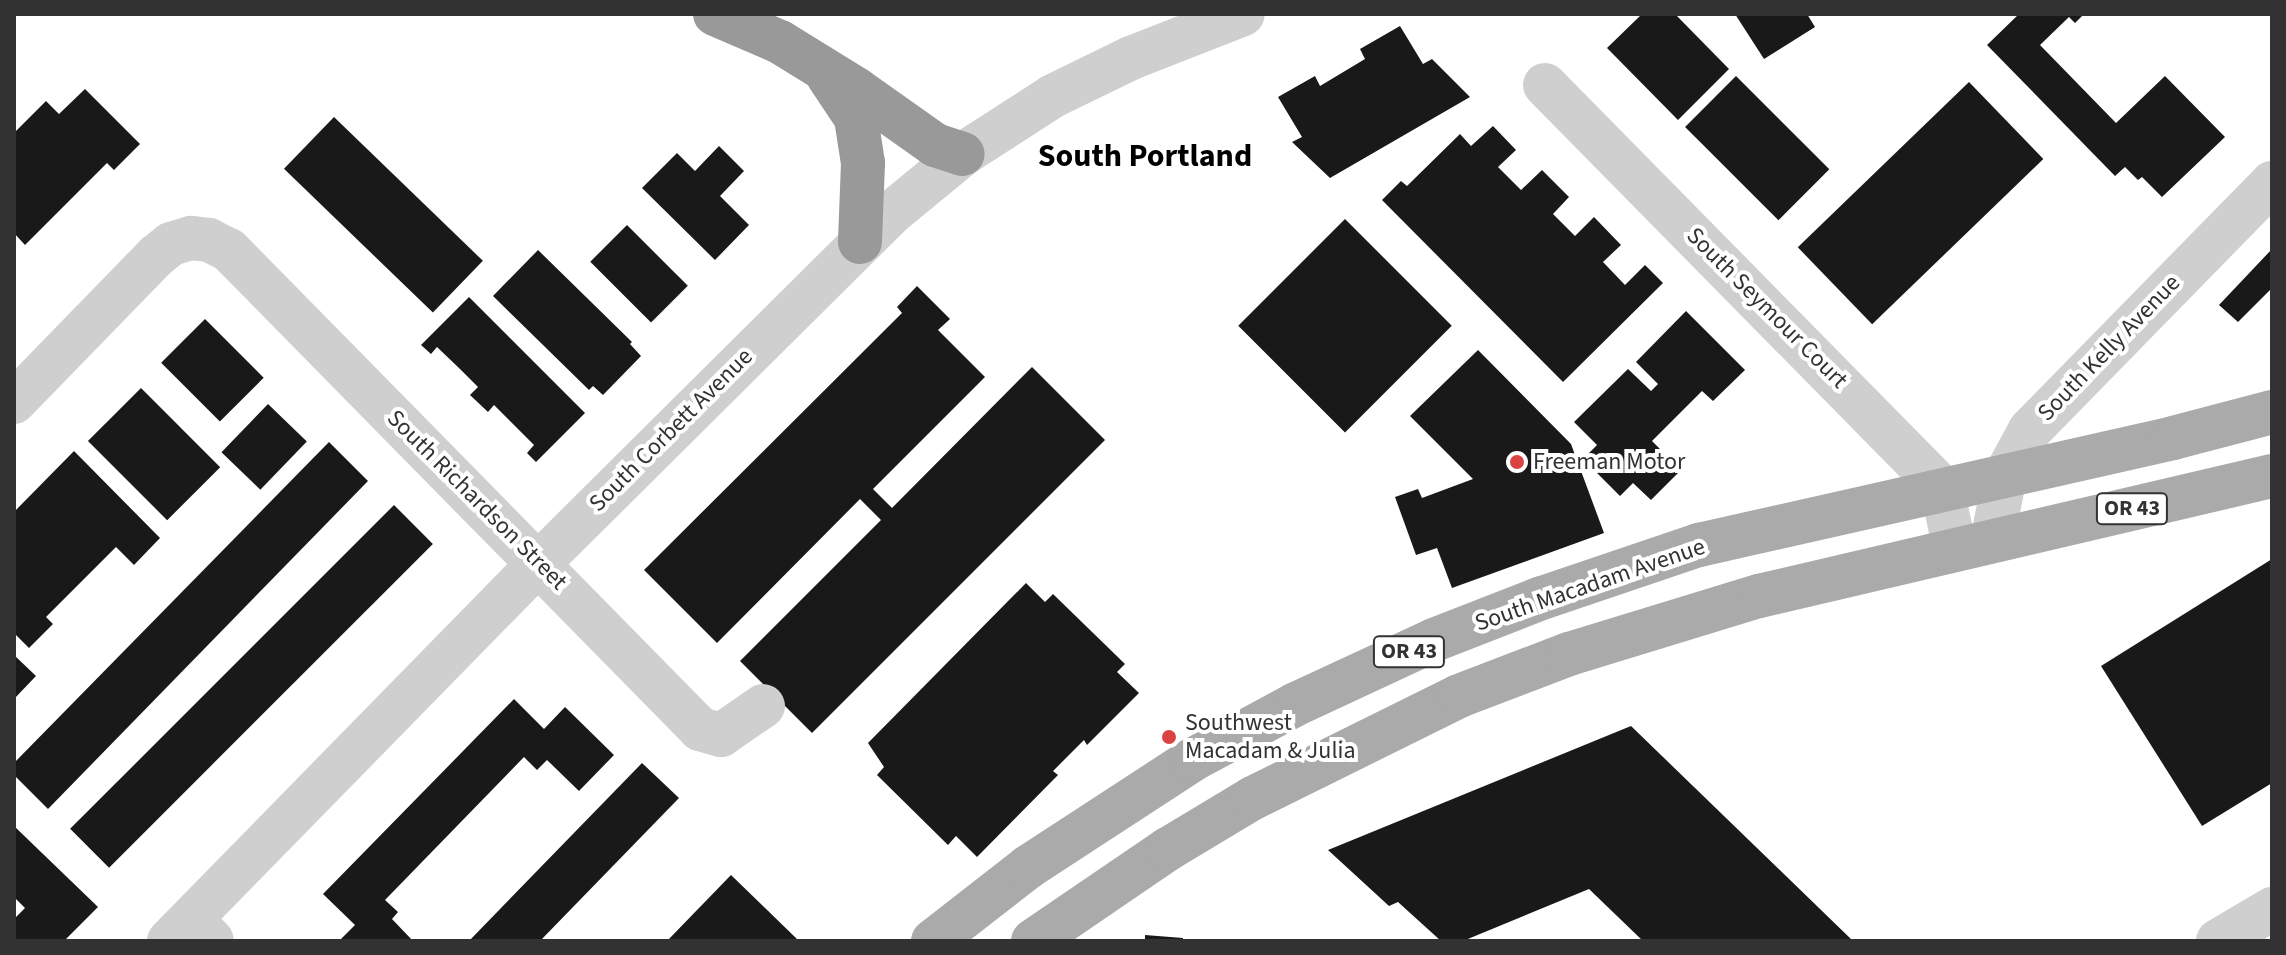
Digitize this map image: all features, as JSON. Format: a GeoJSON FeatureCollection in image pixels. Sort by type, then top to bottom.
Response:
{"type":"FeatureCollection","features":[{"type":"Feature","properties":{"kind":"highway"},"geometry":{"type":"LineString","coordinates":[[715,14],[780,42],[827,74],[856,89],[935,145],[963,154]]}},
{"type":"Feature","properties":{"kind":"highway"},"geometry":{"type":"LineString","coordinates":[[827,74],[856,118],[863,163],[860,242]]}},
{"type":"Feature","properties":{"kind":"main road","name":"South Macadam Avenue"},"geometry":{"type":"LineString","coordinates":[[933,941],[1028,867],[1192,760],[1294,705],[1434,640],[1542,598],[1699,545],[2272,412]]}},
{"type":"Feature","properties":{"kind":"main road","name":"OR 43"},"geometry":{"type":"LineString","coordinates":[[1033,941],[1168,849],[1253,798],[1459,696],[1569,654],[1759,596],[2272,476]]}},
{"type":"Feature","properties":{"kind":"street","name":"South Corbett Avenue"},"geometry":{"type":"LineString","coordinates":[[191,934],[540,562],[860,242],[963,154],[1086,78],[1243,14]]}},
{"type":"Feature","properties":{"kind":"street","name":"South Seymour Court"},"geometry":{"type":"LineString","coordinates":[[1545,85],[1907,448],[1942,488],[1974,546]]}},
{"type":"Feature","properties":{"kind":"street","name":"South Kelly Avenue"},"geometry":{"type":"LineString","coordinates":[[1974,546],[2005,476],[2043,413],[2272,183]]}},
{"type":"Feature","properties":{"kind":"street","name":"South Richardson Street"},"geometry":{"type":"LineString","coordinates":[[14,402],[156,256],[171,244],[191,238],[209,240],[229,250],[540,562],[700,729],[721,735],[763,706]]}},
{"type":"Feature","properties":{"kind":"street"},"geometry":{"type":"LineString","coordinates":[[2218,941],[2272,909]]}},
{"type":"Feature","properties":{"kind":"building"},"geometry":{"type":"Polygon","coordinates":[[[1642,14],[1675,14],[1729,69],[1678,120],[1607,48],[1642,14]]]}},
{"type":"Feature","properties":{"kind":"building"},"geometry":{"type":"Polygon","coordinates":[[[1735,14],[1807,14],[1815,27],[1764,59],[1735,14]]]}},
{"type":"Feature","properties":{"kind":"building"},"geometry":{"type":"Polygon","coordinates":[[[2019,14],[2084,14],[2075,23],[2069,17],[2040,45],[2116,123],[2165,76],[2225,137],[2162,197],[2142,177],[2138,180],[2125,167],[2115,176],[1987,45],[2019,14]]]}},
{"type":"Feature","properties":{"kind":"building"},"geometry":{"type":"Polygon","coordinates":[[[1400,26],[1423,64],[1432,59],[1470,97],[1330,178],[1292,142],[1302,137],[1278,97],[1315,76],[1320,86],[1365,59],[1360,49],[1400,26]]]}},
{"type":"Feature","properties":{"kind":"building"},"geometry":{"type":"Polygon","coordinates":[[[1736,76],[1829,169],[1778,220],[1685,127],[1736,76]]]}},
{"type":"Feature","properties":{"kind":"building"},"geometry":{"type":"Polygon","coordinates":[[[1969,82],[2043,159],[1872,324],[1798,247],[1969,82]]]}},
{"type":"Feature","properties":{"kind":"building"},"geometry":{"type":"Polygon","coordinates":[[[85,89],[140,144],[114,170],[107,163],[25,245],[14,233],[14,133],[46,101],[59,114],[85,89]]]}},
{"type":"Feature","properties":{"kind":"building"},"geometry":{"type":"Polygon","coordinates":[[[334,117],[483,261],[433,313],[284,169],[334,117]]]}},
{"type":"Feature","properties":{"kind":"building"},"geometry":{"type":"Polygon","coordinates":[[[1493,126],[1516,150],[1498,167],[1521,190],[1542,170],[1569,197],[1553,214],[1575,236],[1594,217],[1621,245],[1603,262],[1625,285],[1645,265],[1663,283],[1563,382],[1382,200],[1401,181],[1407,186],[1460,134],[1471,146],[1493,126]]]}},
{"type":"Feature","properties":{"kind":"building"},"geometry":{"type":"Polygon","coordinates":[[[719,146],[744,171],[720,196],[749,225],[715,260],[642,188],[677,153],[695,171],[719,146]]]}},
{"type":"Feature","properties":{"kind":"building"},"geometry":{"type":"Polygon","coordinates":[[[1345,219],[1452,326],[1345,433],[1238,326],[1345,219]]]}},
{"type":"Feature","properties":{"kind":"building"},"geometry":{"type":"Polygon","coordinates":[[[627,225],[688,286],[651,323],[590,262],[627,225]]]}},
{"type":"Feature","properties":{"kind":"building"},"geometry":{"type":"Polygon","coordinates":[[[2272,249],[2272,292],[2270,290],[2238,322],[2219,305],[2272,249]]]}},
{"type":"Feature","properties":{"kind":"building"},"geometry":{"type":"Polygon","coordinates":[[[538,250],[632,342],[630,344],[641,356],[603,395],[593,386],[589,390],[493,296],[538,250]]]}},
{"type":"Feature","properties":{"kind":"building"},"geometry":{"type":"Polygon","coordinates":[[[917,286],[950,319],[938,330],[985,377],[873,489],[892,508],[1032,367],[1105,440],[812,733],[740,661],[881,520],[860,499],[717,643],[644,570],[902,313],[897,307],[917,286]]]}},
{"type":"Feature","properties":{"kind":"building"},"geometry":{"type":"Polygon","coordinates":[[[469,297],[585,413],[536,462],[527,453],[534,445],[494,405],[488,412],[470,395],[478,387],[437,347],[431,354],[421,345],[469,297]]]}},
{"type":"Feature","properties":{"kind":"building"},"geometry":{"type":"Polygon","coordinates":[[[1686,311],[1745,370],[1713,401],[1702,391],[1652,441],[1681,470],[1651,500],[1633,483],[1620,496],[1583,459],[1597,445],[1574,422],[1628,369],[1651,391],[1658,384],[1636,362],[1686,311]]]}},
{"type":"Feature","properties":{"kind":"building"},"geometry":{"type":"Polygon","coordinates":[[[205,319],[264,378],[220,422],[161,363],[205,319]]]}},
{"type":"Feature","properties":{"kind":"building","name":"Freeman Motor"},"geometry":{"type":"Polygon","coordinates":[[[1478,350],[1571,444],[1604,533],[1452,588],[1437,548],[1416,555],[1395,497],[1418,489],[1422,498],[1473,479],[1410,416],[1478,350]]]}},
{"type":"Feature","properties":{"kind":"building"},"geometry":{"type":"Polygon","coordinates":[[[141,388],[220,467],[167,520],[88,441],[141,388]]]}},
{"type":"Feature","properties":{"kind":"building"},"geometry":{"type":"Polygon","coordinates":[[[268,404],[307,442],[260,490],[221,452],[268,404]]]}},
{"type":"Feature","properties":{"kind":"building"},"geometry":{"type":"Polygon","coordinates":[[[329,442],[368,481],[48,809],[14,775],[14,763],[329,442]]]}},
{"type":"Feature","properties":{"kind":"building"},"geometry":{"type":"Polygon","coordinates":[[[74,451],[160,538],[134,565],[116,547],[46,617],[53,624],[29,648],[14,633],[14,512],[74,451]]]}},
{"type":"Feature","properties":{"kind":"building"},"geometry":{"type":"Polygon","coordinates":[[[394,505],[433,544],[109,868],[70,829],[394,505]]]}},
{"type":"Feature","properties":{"kind":"building"},"geometry":{"type":"Polygon","coordinates":[[[2272,559],[2272,783],[2202,826],[2101,666],[2272,559]]]}},
{"type":"Feature","properties":{"kind":"building"},"geometry":{"type":"Polygon","coordinates":[[[1026,583],[1045,602],[1053,594],[1125,664],[1117,672],[1139,693],[1087,745],[1084,740],[1053,771],[1058,775],[977,857],[956,836],[948,845],[877,775],[884,767],[868,743],[1026,583]]]}},
{"type":"Feature","properties":{"kind":"building"},"geometry":{"type":"Polygon","coordinates":[[[14,655],[36,676],[14,699],[14,655]]]}},
{"type":"Feature","properties":{"kind":"building"},"geometry":{"type":"Polygon","coordinates":[[[514,699],[544,729],[565,707],[614,755],[579,791],[547,760],[537,770],[524,757],[385,900],[398,912],[392,919],[413,941],[339,941],[355,925],[323,894],[514,699]]]}},
{"type":"Feature","properties":{"kind":"building"},"geometry":{"type":"Polygon","coordinates":[[[1631,726],[1853,941],[1643,941],[1589,889],[1463,941],[1441,941],[1398,902],[1389,906],[1328,850],[1631,726]]]}},
{"type":"Feature","properties":{"kind":"building"},"geometry":{"type":"Polygon","coordinates":[[[642,763],[679,798],[540,941],[469,941],[642,763]]]}},
{"type":"Feature","properties":{"kind":"building"},"geometry":{"type":"Polygon","coordinates":[[[14,826],[98,907],[64,941],[14,941],[14,919],[25,908],[14,897],[14,826]]]}},
{"type":"Feature","properties":{"kind":"building"},"geometry":{"type":"Polygon","coordinates":[[[731,875],[799,941],[667,941],[731,875]]]}},
{"type":"Feature","properties":{"kind":"building"},"geometry":{"type":"Polygon","coordinates":[[[1145,935],[1183,938],[1183,941],[1145,941],[1145,935]]]}},
{"type":"Feature","properties":{"kind":"place","name":"Freeman Motor"},"geometry":{"type":"Point","coordinates":[1517,462]}},
{"type":"Feature","properties":{"kind":"place","name":"Southwest Macadam & Julia"},"geometry":{"type":"Point","coordinates":[1169,737]}},
{"type":"Feature","properties":{"kind":"district","name":"South Portland"},"geometry":{"type":"Point","coordinates":[1145,156]}}]}
